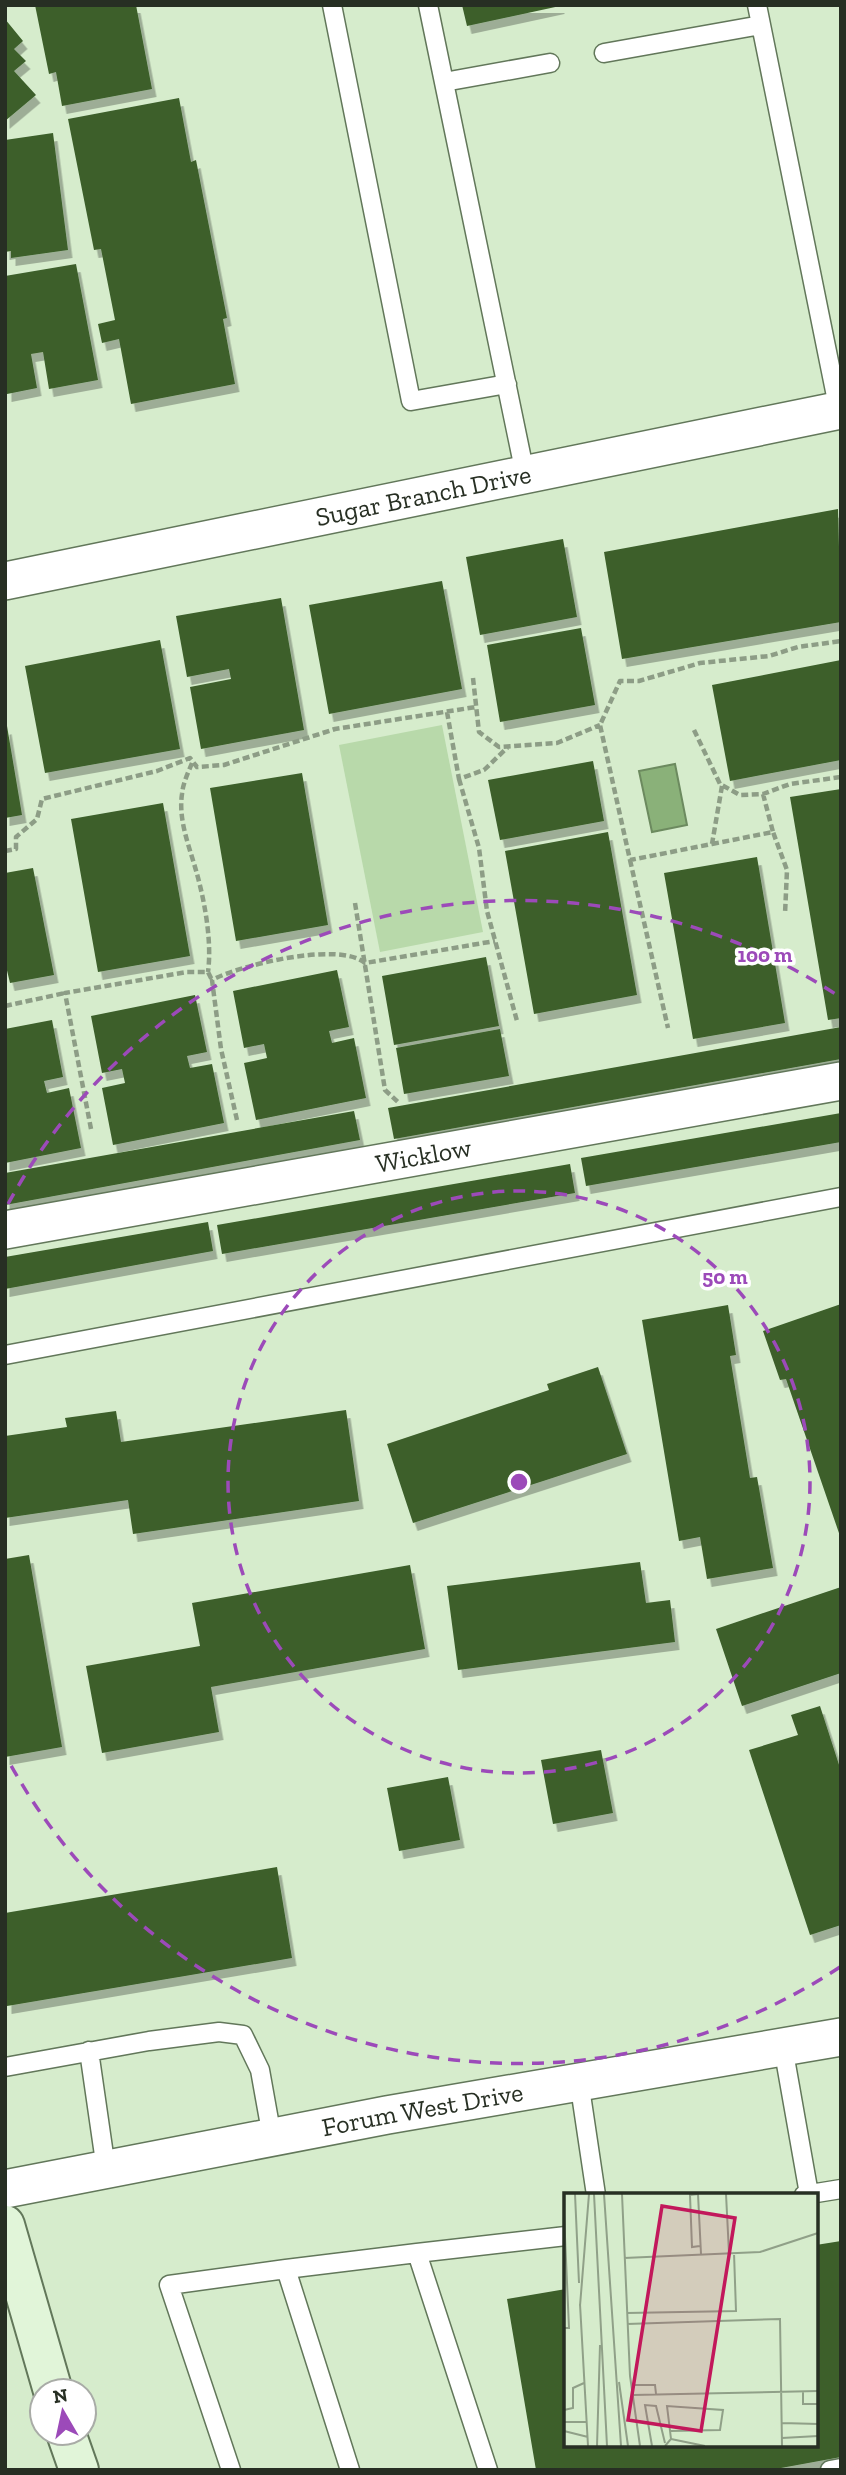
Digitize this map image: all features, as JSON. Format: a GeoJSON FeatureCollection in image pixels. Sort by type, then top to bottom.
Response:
{"type":"FeatureCollection","features":[{"type":"Feature","properties":{"kind":"main road"},"geometry":{"type":"LineString","coordinates":[[5,2225],[49,2377]]}},
{"type":"Feature","properties":{"kind":"main road"},"geometry":{"type":"LineString","coordinates":[[71,2447],[79,2470]]}},
{"type":"Feature","properties":{"kind":"street","name":"Sugar Branch Drive"},"geometry":{"type":"LineString","coordinates":[[5,581],[840,411]]}},
{"type":"Feature","properties":{"kind":"street","name":"Wicklow"},"geometry":{"type":"LineString","coordinates":[[5,1230],[841,1081]]}},
{"type":"Feature","properties":{"kind":"street","name":"Forum West Drive"},"geometry":{"type":"LineString","coordinates":[[5,2189],[579,2081],[841,2037]]}},
{"type":"Feature","properties":{"kind":"lane"},"geometry":{"type":"LineString","coordinates":[[332,5],[411,401],[507,384]]}},
{"type":"Feature","properties":{"kind":"lane"},"geometry":{"type":"LineString","coordinates":[[428,5],[525,474]]}},
{"type":"Feature","properties":{"kind":"lane"},"geometry":{"type":"LineString","coordinates":[[757,5],[840,411]]}},
{"type":"Feature","properties":{"kind":"lane"},"geometry":{"type":"LineString","coordinates":[[604,53],[761,25]]}},
{"type":"Feature","properties":{"kind":"lane"},"geometry":{"type":"LineString","coordinates":[[444,82],[550,63]]}},
{"type":"Feature","properties":{"kind":"lane"},"geometry":{"type":"LineString","coordinates":[[5,1355],[841,1197]]}},
{"type":"Feature","properties":{"kind":"lane"},"geometry":{"type":"LineString","coordinates":[[5,2067],[89,2051],[219,2032],[243,2035],[260,2070],[272,2137]]}},
{"type":"Feature","properties":{"kind":"lane"},"geometry":{"type":"LineString","coordinates":[[783,2047],[806,2193]]}},
{"type":"Feature","properties":{"kind":"lane"},"geometry":{"type":"LineString","coordinates":[[89,2051],[106,2169]]}},
{"type":"Feature","properties":{"kind":"lane"},"geometry":{"type":"LineString","coordinates":[[579,2081],[596,2193]]}},
{"type":"Feature","properties":{"kind":"lane"},"geometry":{"type":"LineString","coordinates":[[818,2193],[841,2189]]}},
{"type":"Feature","properties":{"kind":"lane"},"geometry":{"type":"LineString","coordinates":[[231,2470],[169,2285],[564,2236]]}},
{"type":"Feature","properties":{"kind":"lane"},"geometry":{"type":"LineString","coordinates":[[417,2253],[488,2470]]}},
{"type":"Feature","properties":{"kind":"lane"},"geometry":{"type":"LineString","coordinates":[[286,2269],[350,2470]]}},
{"type":"Feature","properties":{"kind":"lane"},"geometry":{"type":"LineString","coordinates":[[830,2470],[841,2468]]}},
{"type":"Feature","properties":{"kind":"path"},"geometry":{"type":"LineString","coordinates":[[668,1028],[600,725],[620,681],[639,681],[700,663],[769,656],[798,647],[841,641]]}},
{"type":"Feature","properties":{"kind":"path"},"geometry":{"type":"LineString","coordinates":[[473,678],[482,738],[499,747],[557,743],[600,725]]}},
{"type":"Feature","properties":{"kind":"path"},"geometry":{"type":"LineString","coordinates":[[5,851],[16,849],[16,837],[37,819],[42,799],[158,771],[190,758],[197,767],[224,765],[335,729],[476,707]]}},
{"type":"Feature","properties":{"kind":"path"},"geometry":{"type":"LineString","coordinates":[[447,712],[459,779],[479,848],[486,911],[517,1021]]}},
{"type":"Feature","properties":{"kind":"path"},"geometry":{"type":"LineString","coordinates":[[694,730],[722,786],[712,844]]}},
{"type":"Feature","properties":{"kind":"path"},"geometry":{"type":"LineString","coordinates":[[459,779],[484,770],[509,746]]}},
{"type":"Feature","properties":{"kind":"path"},"geometry":{"type":"LineString","coordinates":[[192,763],[184,783],[181,808],[184,832],[200,890],[210,958],[208,972],[212,980],[221,1049],[237,1120]]}},
{"type":"Feature","properties":{"kind":"path"},"geometry":{"type":"LineString","coordinates":[[722,786],[740,795],[764,794],[790,784],[841,777]]}},
{"type":"Feature","properties":{"kind":"path"},"geometry":{"type":"LineString","coordinates":[[764,794],[787,870],[785,914]]}},
{"type":"Feature","properties":{"kind":"path"},"geometry":{"type":"LineString","coordinates":[[630,860],[774,832]]}},
{"type":"Feature","properties":{"kind":"path"},"geometry":{"type":"LineString","coordinates":[[355,903],[385,1090],[398,1102]]}},
{"type":"Feature","properties":{"kind":"path"},"geometry":{"type":"LineString","coordinates":[[212,980],[228,971],[295,957],[349,956],[363,961],[495,941]]}},
{"type":"Feature","properties":{"kind":"path"},"geometry":{"type":"LineString","coordinates":[[5,1006],[187,972],[208,972]]}},
{"type":"Feature","properties":{"kind":"path"},"geometry":{"type":"LineString","coordinates":[[65,993],[91,1129]]}},
{"type":"Feature","properties":{"kind":"shaded area"},"geometry":{"type":"Polygon","coordinates":[[[442,725],[483,932],[380,952],[339,745],[442,725]]]}},
{"type":"Feature","properties":{"kind":"shaded area"},"geometry":{"type":"Polygon","coordinates":[[[675,764],[687,825],[652,832],[639,771],[675,764]]]}},
{"type":"Feature","properties":{"kind":"building"},"geometry":{"type":"Polygon","coordinates":[[[35,5],[136,5],[152,89],[62,106],[56,72],[49,74],[35,5]]]}},
{"type":"Feature","properties":{"kind":"building"},"geometry":{"type":"Polygon","coordinates":[[[462,5],[560,5],[560,6],[467,26],[462,5]]]}},
{"type":"Feature","properties":{"kind":"building"},"geometry":{"type":"Polygon","coordinates":[[[5,19],[23,41],[14,49],[26,61],[14,71],[36,95],[5,121],[5,19]]]}},
{"type":"Feature","properties":{"kind":"building"},"geometry":{"type":"Polygon","coordinates":[[[179,98],[191,162],[196,160],[227,318],[223,319],[235,384],[131,404],[119,339],[102,343],[98,324],[115,320],[101,249],[94,250],[68,119],[179,98]]]}},
{"type":"Feature","properties":{"kind":"building"},"geometry":{"type":"Polygon","coordinates":[[[53,133],[68,250],[11,258],[11,251],[5,252],[5,140],[53,133]]]}},
{"type":"Feature","properties":{"kind":"building"},"geometry":{"type":"Polygon","coordinates":[[[76,264],[98,380],[49,389],[43,352],[31,354],[37,388],[7,394],[5,276],[76,264]]]}},
{"type":"Feature","properties":{"kind":"building"},"geometry":{"type":"Polygon","coordinates":[[[838,509],[841,622],[622,659],[604,552],[838,509]]]}},
{"type":"Feature","properties":{"kind":"building"},"geometry":{"type":"Polygon","coordinates":[[[563,539],[577,617],[480,635],[466,557],[563,539]]]}},
{"type":"Feature","properties":{"kind":"building"},"geometry":{"type":"Polygon","coordinates":[[[442,581],[462,689],[329,714],[309,605],[442,581]]]}},
{"type":"Feature","properties":{"kind":"building"},"geometry":{"type":"Polygon","coordinates":[[[281,598],[304,730],[201,749],[190,687],[231,679],[229,669],[187,677],[176,616],[281,598]]]}},
{"type":"Feature","properties":{"kind":"building"},"geometry":{"type":"Polygon","coordinates":[[[581,628],[595,705],[500,722],[487,645],[581,628]]]}},
{"type":"Feature","properties":{"kind":"building"},"geometry":{"type":"Polygon","coordinates":[[[160,640],[180,749],[45,773],[25,666],[160,640]]]}},
{"type":"Feature","properties":{"kind":"building"},"geometry":{"type":"Polygon","coordinates":[[[841,660],[841,760],[730,781],[712,685],[841,660]]]}},
{"type":"Feature","properties":{"kind":"building"},"geometry":{"type":"Polygon","coordinates":[[[7,726],[22,815],[5,818],[5,727],[7,726]]]}},
{"type":"Feature","properties":{"kind":"building"},"geometry":{"type":"Polygon","coordinates":[[[593,761],[604,821],[500,840],[488,780],[593,761]]]}},
{"type":"Feature","properties":{"kind":"building"},"geometry":{"type":"Polygon","coordinates":[[[302,773],[328,925],[236,941],[210,788],[302,773]]]}},
{"type":"Feature","properties":{"kind":"building"},"geometry":{"type":"Polygon","coordinates":[[[841,789],[841,1018],[828,1020],[790,797],[841,789]]]}},
{"type":"Feature","properties":{"kind":"building"},"geometry":{"type":"Polygon","coordinates":[[[163,803],[190,956],[98,972],[71,819],[163,803]]]}},
{"type":"Feature","properties":{"kind":"building"},"geometry":{"type":"Polygon","coordinates":[[[608,832],[637,995],[534,1014],[505,851],[608,832]]]}},
{"type":"Feature","properties":{"kind":"building"},"geometry":{"type":"Polygon","coordinates":[[[757,857],[785,1023],[693,1039],[664,873],[757,857]]]}},
{"type":"Feature","properties":{"kind":"building"},"geometry":{"type":"Polygon","coordinates":[[[33,868],[54,975],[10,983],[5,962],[5,873],[33,868]]]}},
{"type":"Feature","properties":{"kind":"building"},"geometry":{"type":"Polygon","coordinates":[[[486,957],[499,1026],[394,1045],[382,976],[486,957]]]}},
{"type":"Feature","properties":{"kind":"building"},"geometry":{"type":"Polygon","coordinates":[[[337,970],[349,1027],[329,1031],[332,1043],[354,1038],[366,1098],[256,1120],[244,1063],[267,1058],[264,1044],[244,1048],[233,991],[337,970]]]}},
{"type":"Feature","properties":{"kind":"building"},"geometry":{"type":"Polygon","coordinates":[[[195,995],[207,1052],[187,1056],[190,1068],[212,1064],[224,1123],[113,1145],[102,1088],[125,1083],[122,1069],[102,1073],[91,1016],[195,995]]]}},
{"type":"Feature","properties":{"kind":"building"},"geometry":{"type":"Polygon","coordinates":[[[52,1020],[63,1077],[44,1081],[47,1093],[69,1088],[81,1148],[5,1163],[5,1029],[52,1020]]]}},
{"type":"Feature","properties":{"kind":"building"},"geometry":{"type":"Polygon","coordinates":[[[841,1027],[841,1059],[394,1139],[388,1108],[841,1027]]]}},
{"type":"Feature","properties":{"kind":"building"},"geometry":{"type":"Polygon","coordinates":[[[500,1029],[509,1076],[404,1094],[396,1048],[500,1029]]]}},
{"type":"Feature","properties":{"kind":"building"},"geometry":{"type":"Polygon","coordinates":[[[354,1111],[360,1140],[5,1205],[5,1173],[354,1111]]]}},
{"type":"Feature","properties":{"kind":"building"},"geometry":{"type":"Polygon","coordinates":[[[841,1113],[841,1142],[586,1186],[581,1158],[841,1113]]]}},
{"type":"Feature","properties":{"kind":"building"},"geometry":{"type":"Polygon","coordinates":[[[570,1164],[575,1193],[222,1254],[217,1225],[570,1164]]]}},
{"type":"Feature","properties":{"kind":"building"},"geometry":{"type":"Polygon","coordinates":[[[208,1222],[213,1251],[5,1289],[5,1257],[208,1222]]]}},
{"type":"Feature","properties":{"kind":"building"},"geometry":{"type":"Polygon","coordinates":[[[841,1304],[840,1536],[786,1379],[780,1380],[763,1331],[841,1304]]]}},
{"type":"Feature","properties":{"kind":"building"},"geometry":{"type":"Polygon","coordinates":[[[728,1305],[736,1355],[730,1356],[750,1478],[757,1477],[773,1568],[707,1579],[700,1537],[679,1541],[642,1320],[728,1305]]]}},
{"type":"Feature","properties":{"kind":"building"},"geometry":{"type":"Polygon","coordinates":[[[598,1367],[627,1454],[413,1523],[387,1444],[549,1390],[547,1384],[598,1367]]]}},
{"type":"Feature","properties":{"kind":"building"},"geometry":{"type":"Polygon","coordinates":[[[346,1410],[359,1501],[133,1534],[128,1500],[5,1518],[5,1436],[67,1427],[65,1418],[116,1411],[121,1442],[346,1410]]]}},
{"type":"Feature","properties":{"kind":"building"},"geometry":{"type":"Polygon","coordinates":[[[29,1555],[62,1747],[5,1757],[5,1559],[29,1555]]]}},
{"type":"Feature","properties":{"kind":"building"},"geometry":{"type":"Polygon","coordinates":[[[640,1562],[646,1603],[670,1600],[675,1642],[458,1670],[447,1586],[640,1562]]]}},
{"type":"Feature","properties":{"kind":"building"},"geometry":{"type":"Polygon","coordinates":[[[410,1565],[425,1649],[211,1687],[219,1732],[102,1753],[86,1666],[200,1646],[192,1603],[410,1565]]]}},
{"type":"Feature","properties":{"kind":"building"},"geometry":{"type":"Polygon","coordinates":[[[841,1587],[841,1673],[742,1706],[716,1629],[841,1587]]]}},
{"type":"Feature","properties":{"kind":"building"},"geometry":{"type":"Polygon","coordinates":[[[820,1706],[841,1771],[841,1925],[810,1935],[749,1750],[798,1735],[791,1715],[820,1706]]]}},
{"type":"Feature","properties":{"kind":"building"},"geometry":{"type":"Polygon","coordinates":[[[601,1750],[613,1813],[553,1824],[541,1760],[601,1750]]]}},
{"type":"Feature","properties":{"kind":"building"},"geometry":{"type":"Polygon","coordinates":[[[448,1777],[460,1840],[399,1851],[387,1788],[448,1777]]]}},
{"type":"Feature","properties":{"kind":"building"},"geometry":{"type":"Polygon","coordinates":[[[277,1867],[292,1958],[7,2006],[5,1913],[277,1867]]]}},
{"type":"Feature","properties":{"kind":"building"},"geometry":{"type":"Polygon","coordinates":[[[841,2241],[841,2457],[770,2470],[536,2470],[507,2299],[564,2289],[564,2447],[818,2447],[818,2245],[841,2241]]]}}]}
